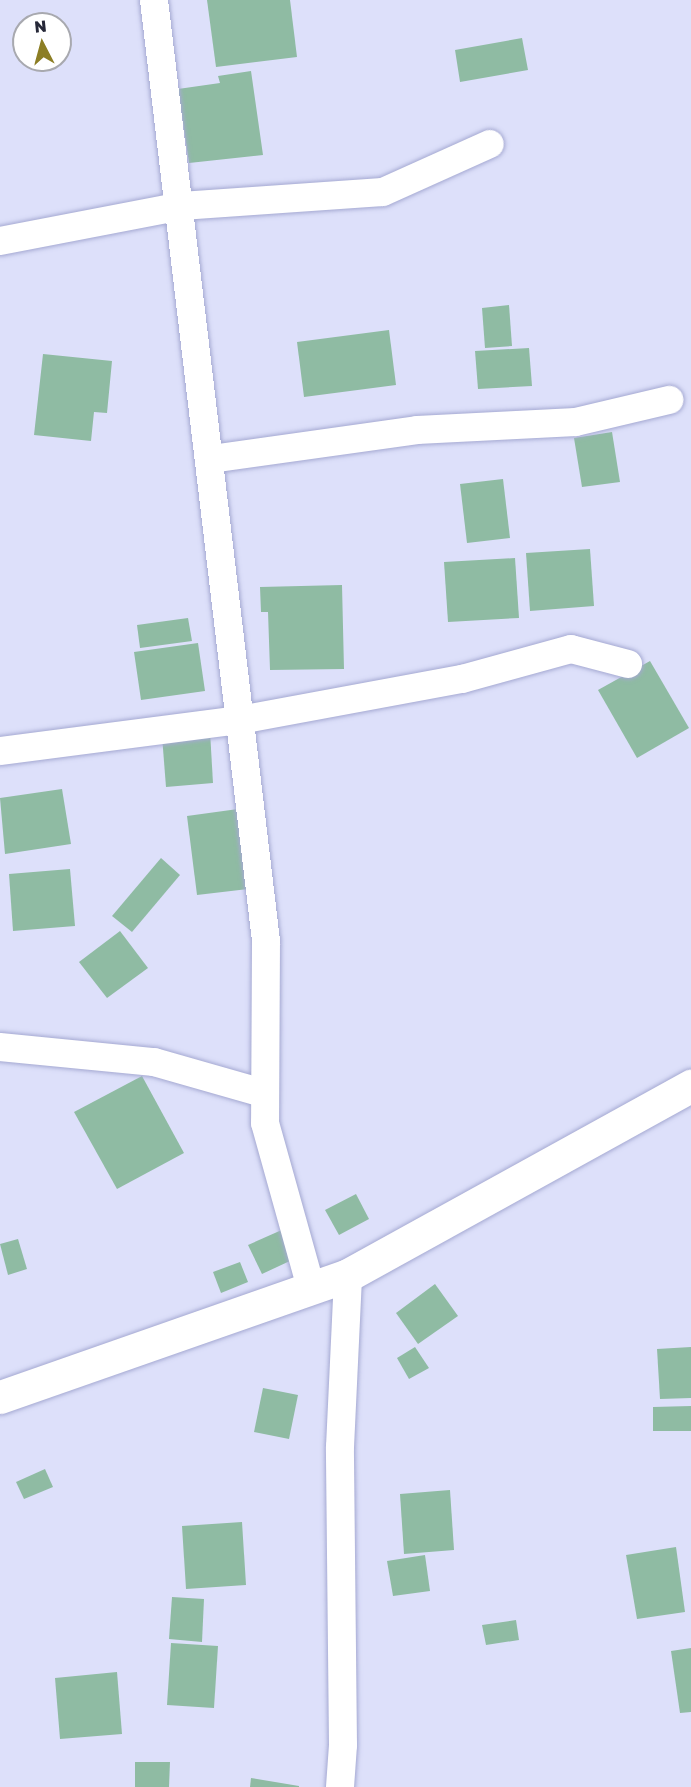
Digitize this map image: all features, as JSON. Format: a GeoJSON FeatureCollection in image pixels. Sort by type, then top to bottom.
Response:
{"type":"FeatureCollection","features":[{"type":"Feature","properties":{"kind":"street"},"geometry":{"type":"LineString","coordinates":[[154,0],[181,206],[266,940],[263,1093],[269,1149],[311,1288]]}},
{"type":"Feature","properties":{"kind":"street"},"geometry":{"type":"LineString","coordinates":[[0,241],[181,206],[383,192],[490,144]]}},
{"type":"Feature","properties":{"kind":"street"},"geometry":{"type":"LineString","coordinates":[[211,459],[417,430],[576,422],[669,400]]}},
{"type":"Feature","properties":{"kind":"street"},"geometry":{"type":"LineString","coordinates":[[0,751],[240,720],[462,679],[571,650],[628,664]]}},
{"type":"Feature","properties":{"kind":"street"},"geometry":{"type":"LineString","coordinates":[[0,1047],[154,1062],[263,1093]]}},
{"type":"Feature","properties":{"kind":"street"},"geometry":{"type":"LineString","coordinates":[[0,1397],[348,1275],[691,1086]]}},
{"type":"Feature","properties":{"kind":"street"},"geometry":{"type":"LineString","coordinates":[[340,1787],[343,1745],[340,1447],[348,1275]]}},
{"type":"Feature","properties":{"kind":"building"},"geometry":{"type":"Polygon","coordinates":[[[207,0],[290,0],[297,57],[216,67],[207,0]]]}},
{"type":"Feature","properties":{"kind":"building"},"geometry":{"type":"Polygon","coordinates":[[[522,38],[528,70],[460,82],[455,50],[522,38]]]}},
{"type":"Feature","properties":{"kind":"building"},"geometry":{"type":"Polygon","coordinates":[[[251,71],[263,155],[189,163],[178,89],[220,83],[218,76],[251,71]]]}},
{"type":"Feature","properties":{"kind":"building"},"geometry":{"type":"Polygon","coordinates":[[[509,305],[512,346],[485,348],[482,308],[509,305]]]}},
{"type":"Feature","properties":{"kind":"building"},"geometry":{"type":"Polygon","coordinates":[[[389,330],[396,385],[304,397],[297,342],[389,330]]]}},
{"type":"Feature","properties":{"kind":"building"},"geometry":{"type":"Polygon","coordinates":[[[529,348],[532,386],[478,389],[475,351],[529,348]]]}},
{"type":"Feature","properties":{"kind":"building"},"geometry":{"type":"Polygon","coordinates":[[[43,354],[112,361],[107,413],[94,412],[91,441],[34,435],[43,354]]]}},
{"type":"Feature","properties":{"kind":"building"},"geometry":{"type":"Polygon","coordinates":[[[612,432],[620,482],[582,487],[574,438],[612,432]]]}},
{"type":"Feature","properties":{"kind":"building"},"geometry":{"type":"Polygon","coordinates":[[[503,479],[510,538],[467,543],[460,484],[503,479]]]}},
{"type":"Feature","properties":{"kind":"building"},"geometry":{"type":"Polygon","coordinates":[[[590,549],[594,606],[530,611],[526,553],[590,549]]]}},
{"type":"Feature","properties":{"kind":"building"},"geometry":{"type":"Polygon","coordinates":[[[515,558],[519,618],[448,622],[444,562],[515,558]]]}},
{"type":"Feature","properties":{"kind":"building"},"geometry":{"type":"Polygon","coordinates":[[[342,585],[344,669],[270,670],[268,612],[261,612],[260,587],[342,585]]]}},
{"type":"Feature","properties":{"kind":"building"},"geometry":{"type":"Polygon","coordinates":[[[188,618],[192,641],[140,648],[137,625],[188,618]]]}},
{"type":"Feature","properties":{"kind":"building"},"geometry":{"type":"Polygon","coordinates":[[[198,643],[205,691],[141,700],[134,652],[198,643]]]}},
{"type":"Feature","properties":{"kind":"building"},"geometry":{"type":"Polygon","coordinates":[[[650,661],[689,728],[637,758],[598,690],[650,661]]]}},
{"type":"Feature","properties":{"kind":"building"},"geometry":{"type":"Polygon","coordinates":[[[210,731],[213,783],[166,787],[162,736],[210,731]]]}},
{"type":"Feature","properties":{"kind":"building"},"geometry":{"type":"Polygon","coordinates":[[[62,789],[71,844],[5,854],[0,798],[62,789]]]}},
{"type":"Feature","properties":{"kind":"building"},"geometry":{"type":"Polygon","coordinates":[[[238,809],[248,889],[197,895],[187,816],[238,809]]]}},
{"type":"Feature","properties":{"kind":"building"},"geometry":{"type":"Polygon","coordinates":[[[161,858],[180,875],[132,932],[112,916],[161,858]]]}},
{"type":"Feature","properties":{"kind":"building"},"geometry":{"type":"Polygon","coordinates":[[[70,869],[75,926],[13,931],[9,874],[70,869]]]}},
{"type":"Feature","properties":{"kind":"building"},"geometry":{"type":"Polygon","coordinates":[[[120,931],[148,968],[107,998],[79,962],[120,931]]]}},
{"type":"Feature","properties":{"kind":"building"},"geometry":{"type":"Polygon","coordinates":[[[142,1076],[184,1153],[117,1189],[74,1112],[142,1076]]]}},
{"type":"Feature","properties":{"kind":"building"},"geometry":{"type":"Polygon","coordinates":[[[356,1194],[369,1219],[339,1235],[325,1210],[356,1194]]]}},
{"type":"Feature","properties":{"kind":"building"},"geometry":{"type":"Polygon","coordinates":[[[293,1225],[307,1253],[262,1274],[248,1245],[293,1225]]]}},
{"type":"Feature","properties":{"kind":"building"},"geometry":{"type":"Polygon","coordinates":[[[18,1239],[27,1269],[8,1275],[0,1244],[18,1239]]]}},
{"type":"Feature","properties":{"kind":"building"},"geometry":{"type":"Polygon","coordinates":[[[240,1262],[248,1282],[221,1293],[213,1272],[240,1262]]]}},
{"type":"Feature","properties":{"kind":"building"},"geometry":{"type":"Polygon","coordinates":[[[435,1284],[458,1316],[418,1344],[396,1313],[435,1284]]]}},
{"type":"Feature","properties":{"kind":"building"},"geometry":{"type":"Polygon","coordinates":[[[415,1347],[429,1368],[409,1379],[397,1358],[415,1347]]]}},
{"type":"Feature","properties":{"kind":"building"},"geometry":{"type":"Polygon","coordinates":[[[691,1347],[691,1398],[660,1399],[657,1349],[691,1347]]]}},
{"type":"Feature","properties":{"kind":"building"},"geometry":{"type":"Polygon","coordinates":[[[263,1388],[298,1395],[289,1439],[254,1432],[263,1388]]]}},
{"type":"Feature","properties":{"kind":"building"},"geometry":{"type":"Polygon","coordinates":[[[691,1406],[691,1431],[653,1431],[653,1407],[691,1406]]]}},
{"type":"Feature","properties":{"kind":"building"},"geometry":{"type":"Polygon","coordinates":[[[45,1469],[53,1487],[24,1499],[16,1482],[45,1469]]]}},
{"type":"Feature","properties":{"kind":"building"},"geometry":{"type":"Polygon","coordinates":[[[450,1490],[454,1550],[404,1554],[400,1494],[450,1490]]]}},
{"type":"Feature","properties":{"kind":"building"},"geometry":{"type":"Polygon","coordinates":[[[242,1522],[246,1585],[186,1589],[182,1526],[242,1522]]]}},
{"type":"Feature","properties":{"kind":"building"},"geometry":{"type":"Polygon","coordinates":[[[676,1547],[685,1612],[637,1619],[626,1555],[676,1547]]]}},
{"type":"Feature","properties":{"kind":"building"},"geometry":{"type":"Polygon","coordinates":[[[425,1555],[430,1591],[393,1596],[387,1561],[425,1555]]]}},
{"type":"Feature","properties":{"kind":"building"},"geometry":{"type":"Polygon","coordinates":[[[172,1597],[204,1599],[202,1642],[169,1639],[172,1597]]]}},
{"type":"Feature","properties":{"kind":"building"},"geometry":{"type":"Polygon","coordinates":[[[516,1620],[519,1640],[486,1645],[482,1625],[516,1620]]]}},
{"type":"Feature","properties":{"kind":"building"},"geometry":{"type":"Polygon","coordinates":[[[171,1643],[218,1646],[214,1708],[167,1705],[171,1643]]]}},
{"type":"Feature","properties":{"kind":"building"},"geometry":{"type":"Polygon","coordinates":[[[691,1648],[691,1712],[680,1713],[671,1651],[691,1648]]]}},
{"type":"Feature","properties":{"kind":"building"},"geometry":{"type":"Polygon","coordinates":[[[117,1672],[122,1734],[60,1739],[55,1678],[117,1672]]]}},
{"type":"Feature","properties":{"kind":"building"},"geometry":{"type":"Polygon","coordinates":[[[135,1762],[170,1762],[169,1787],[135,1787],[135,1762]]]}},
{"type":"Feature","properties":{"kind":"building"},"geometry":{"type":"Polygon","coordinates":[[[251,1778],[299,1786],[299,1787],[250,1787],[251,1778]]]}}]}
